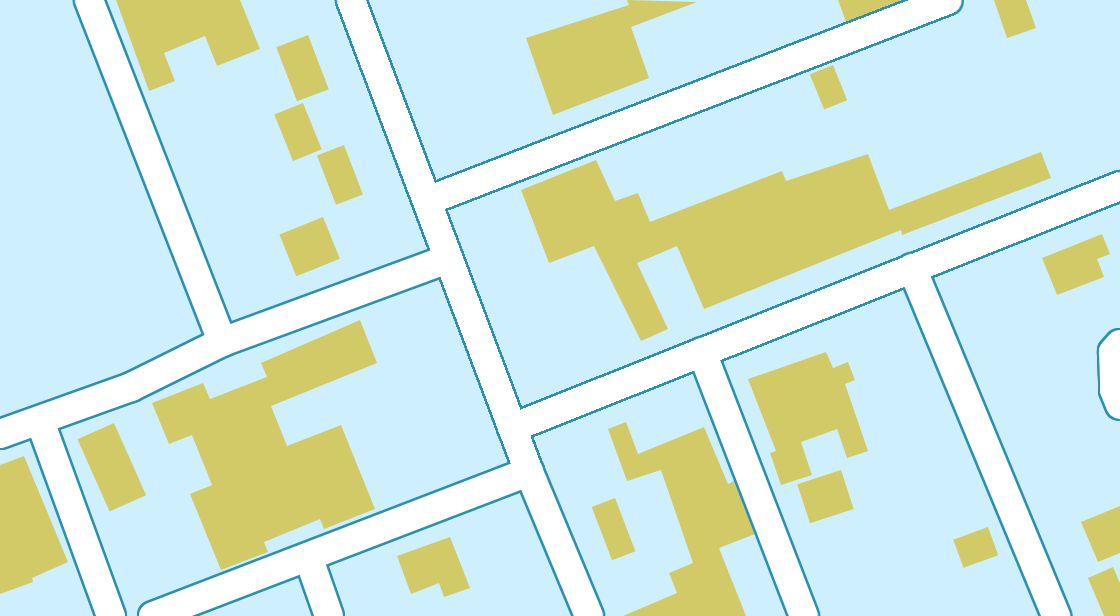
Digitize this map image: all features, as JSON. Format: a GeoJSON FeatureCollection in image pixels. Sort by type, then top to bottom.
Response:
{"type":"FeatureCollection","features":[{"type":"Feature","properties":{"kind":"street"},"geometry":{"type":"LineString","coordinates":[[89,0],[222,342]]}},
{"type":"Feature","properties":{"kind":"street"},"geometry":{"type":"LineString","coordinates":[[351,0],[512,428],[589,616]]}},
{"type":"Feature","properties":{"kind":"street"},"geometry":{"type":"LineString","coordinates":[[427,201],[948,0]]}},
{"type":"Feature","properties":{"kind":"street"},"geometry":{"type":"LineString","coordinates":[[512,428],[1120,186]]}},
{"type":"Feature","properties":{"kind":"street"},"geometry":{"type":"LineString","coordinates":[[0,434],[131,387],[222,342],[447,259]]}},
{"type":"Feature","properties":{"kind":"street"},"geometry":{"type":"LineString","coordinates":[[912,268],[1056,616]]}},
{"type":"Feature","properties":{"kind":"street"},"geometry":{"type":"LineString","coordinates":[[1120,344],[1113,352],[1114,390],[1120,405]]}},
{"type":"Feature","properties":{"kind":"street"},"geometry":{"type":"LineString","coordinates":[[702,352],[804,616]]}},
{"type":"Feature","properties":{"kind":"street"},"geometry":{"type":"LineString","coordinates":[[40,421],[111,616]]}},
{"type":"Feature","properties":{"kind":"street"},"geometry":{"type":"LineString","coordinates":[[153,616],[309,559],[529,472]]}},
{"type":"Feature","properties":{"kind":"street"},"geometry":{"type":"LineString","coordinates":[[309,559],[329,616]]}},
{"type":"Feature","properties":{"kind":"building"},"geometry":{"type":"Polygon","coordinates":[[[116,0],[240,0],[260,49],[217,66],[205,36],[164,53],[175,81],[149,91],[116,0]]]}},
{"type":"Feature","properties":{"kind":"building"},"geometry":{"type":"Polygon","coordinates":[[[627,0],[697,2],[631,27],[649,78],[553,115],[526,38],[629,5],[627,0]]]}},
{"type":"Feature","properties":{"kind":"building"},"geometry":{"type":"Polygon","coordinates":[[[838,0],[902,0],[846,22],[838,0]]]}},
{"type":"Feature","properties":{"kind":"building"},"geometry":{"type":"Polygon","coordinates":[[[994,0],[1026,0],[1036,28],[1007,38],[994,0]]]}},
{"type":"Feature","properties":{"kind":"building"},"geometry":{"type":"Polygon","coordinates":[[[308,35],[329,89],[297,101],[276,47],[308,35]]]}},
{"type":"Feature","properties":{"kind":"building"},"geometry":{"type":"Polygon","coordinates":[[[833,65],[847,100],[824,110],[810,74],[833,65]]]}},
{"type":"Feature","properties":{"kind":"building"},"geometry":{"type":"Polygon","coordinates":[[[303,103],[322,149],[293,161],[274,115],[303,103]]]}},
{"type":"Feature","properties":{"kind":"building"},"geometry":{"type":"Polygon","coordinates":[[[344,145],[363,194],[336,205],[317,155],[344,145]]]}},
{"type":"Feature","properties":{"kind":"building"},"geometry":{"type":"Polygon","coordinates":[[[1041,152],[1051,178],[902,235],[901,230],[704,309],[677,246],[637,263],[668,329],[641,341],[594,246],[549,263],[521,190],[596,160],[615,201],[638,193],[650,222],[782,171],[786,181],[868,154],[889,210],[1041,152]]]}},
{"type":"Feature","properties":{"kind":"building"},"geometry":{"type":"Polygon","coordinates":[[[323,217],[340,259],[296,276],[279,235],[323,217]]]}},
{"type":"Feature","properties":{"kind":"building"},"geometry":{"type":"Polygon","coordinates":[[[1102,234],[1110,254],[1097,259],[1104,277],[1057,295],[1042,258],[1102,234]]]}},
{"type":"Feature","properties":{"kind":"building"},"geometry":{"type":"Polygon","coordinates":[[[360,320],[377,363],[271,406],[287,446],[341,425],[375,509],[324,529],[320,519],[264,542],[268,552],[221,570],[190,494],[212,485],[192,435],[169,444],[152,403],[203,383],[210,399],[267,377],[261,363],[360,320]]]}},
{"type":"Feature","properties":{"kind":"building"},"geometry":{"type":"Polygon","coordinates":[[[826,352],[833,368],[848,362],[855,380],[845,384],[868,451],[847,458],[837,429],[801,442],[812,475],[781,485],[770,453],[776,451],[748,379],[826,352]]]}},
{"type":"Feature","properties":{"kind":"building"},"geometry":{"type":"Polygon","coordinates":[[[626,422],[638,454],[704,427],[728,484],[734,481],[755,534],[719,548],[746,616],[623,616],[677,593],[669,573],[693,563],[661,470],[627,481],[608,429],[626,422]]]}},
{"type":"Feature","properties":{"kind":"building"},"geometry":{"type":"Polygon","coordinates":[[[114,423],[146,495],[110,511],[77,439],[114,423]]]}},
{"type":"Feature","properties":{"kind":"building"},"geometry":{"type":"Polygon","coordinates":[[[24,456],[68,562],[32,578],[33,582],[0,594],[0,465],[24,456]]]}},
{"type":"Feature","properties":{"kind":"building"},"geometry":{"type":"Polygon","coordinates":[[[841,470],[854,509],[810,523],[797,484],[841,470]]]}},
{"type":"Feature","properties":{"kind":"building"},"geometry":{"type":"Polygon","coordinates":[[[615,498],[635,551],[612,560],[592,507],[615,498]]]}},
{"type":"Feature","properties":{"kind":"building"},"geometry":{"type":"Polygon","coordinates":[[[1120,506],[1120,553],[1098,562],[1081,522],[1120,506]]]}},
{"type":"Feature","properties":{"kind":"building"},"geometry":{"type":"Polygon","coordinates":[[[988,527],[998,555],[963,568],[953,540],[988,527]]]}},
{"type":"Feature","properties":{"kind":"building"},"geometry":{"type":"Polygon","coordinates":[[[450,537],[470,588],[444,597],[439,583],[411,594],[397,556],[450,537]]]}},
{"type":"Feature","properties":{"kind":"building"},"geometry":{"type":"Polygon","coordinates":[[[1113,567],[1120,583],[1120,616],[1104,616],[1088,578],[1113,567]]]}}]}
